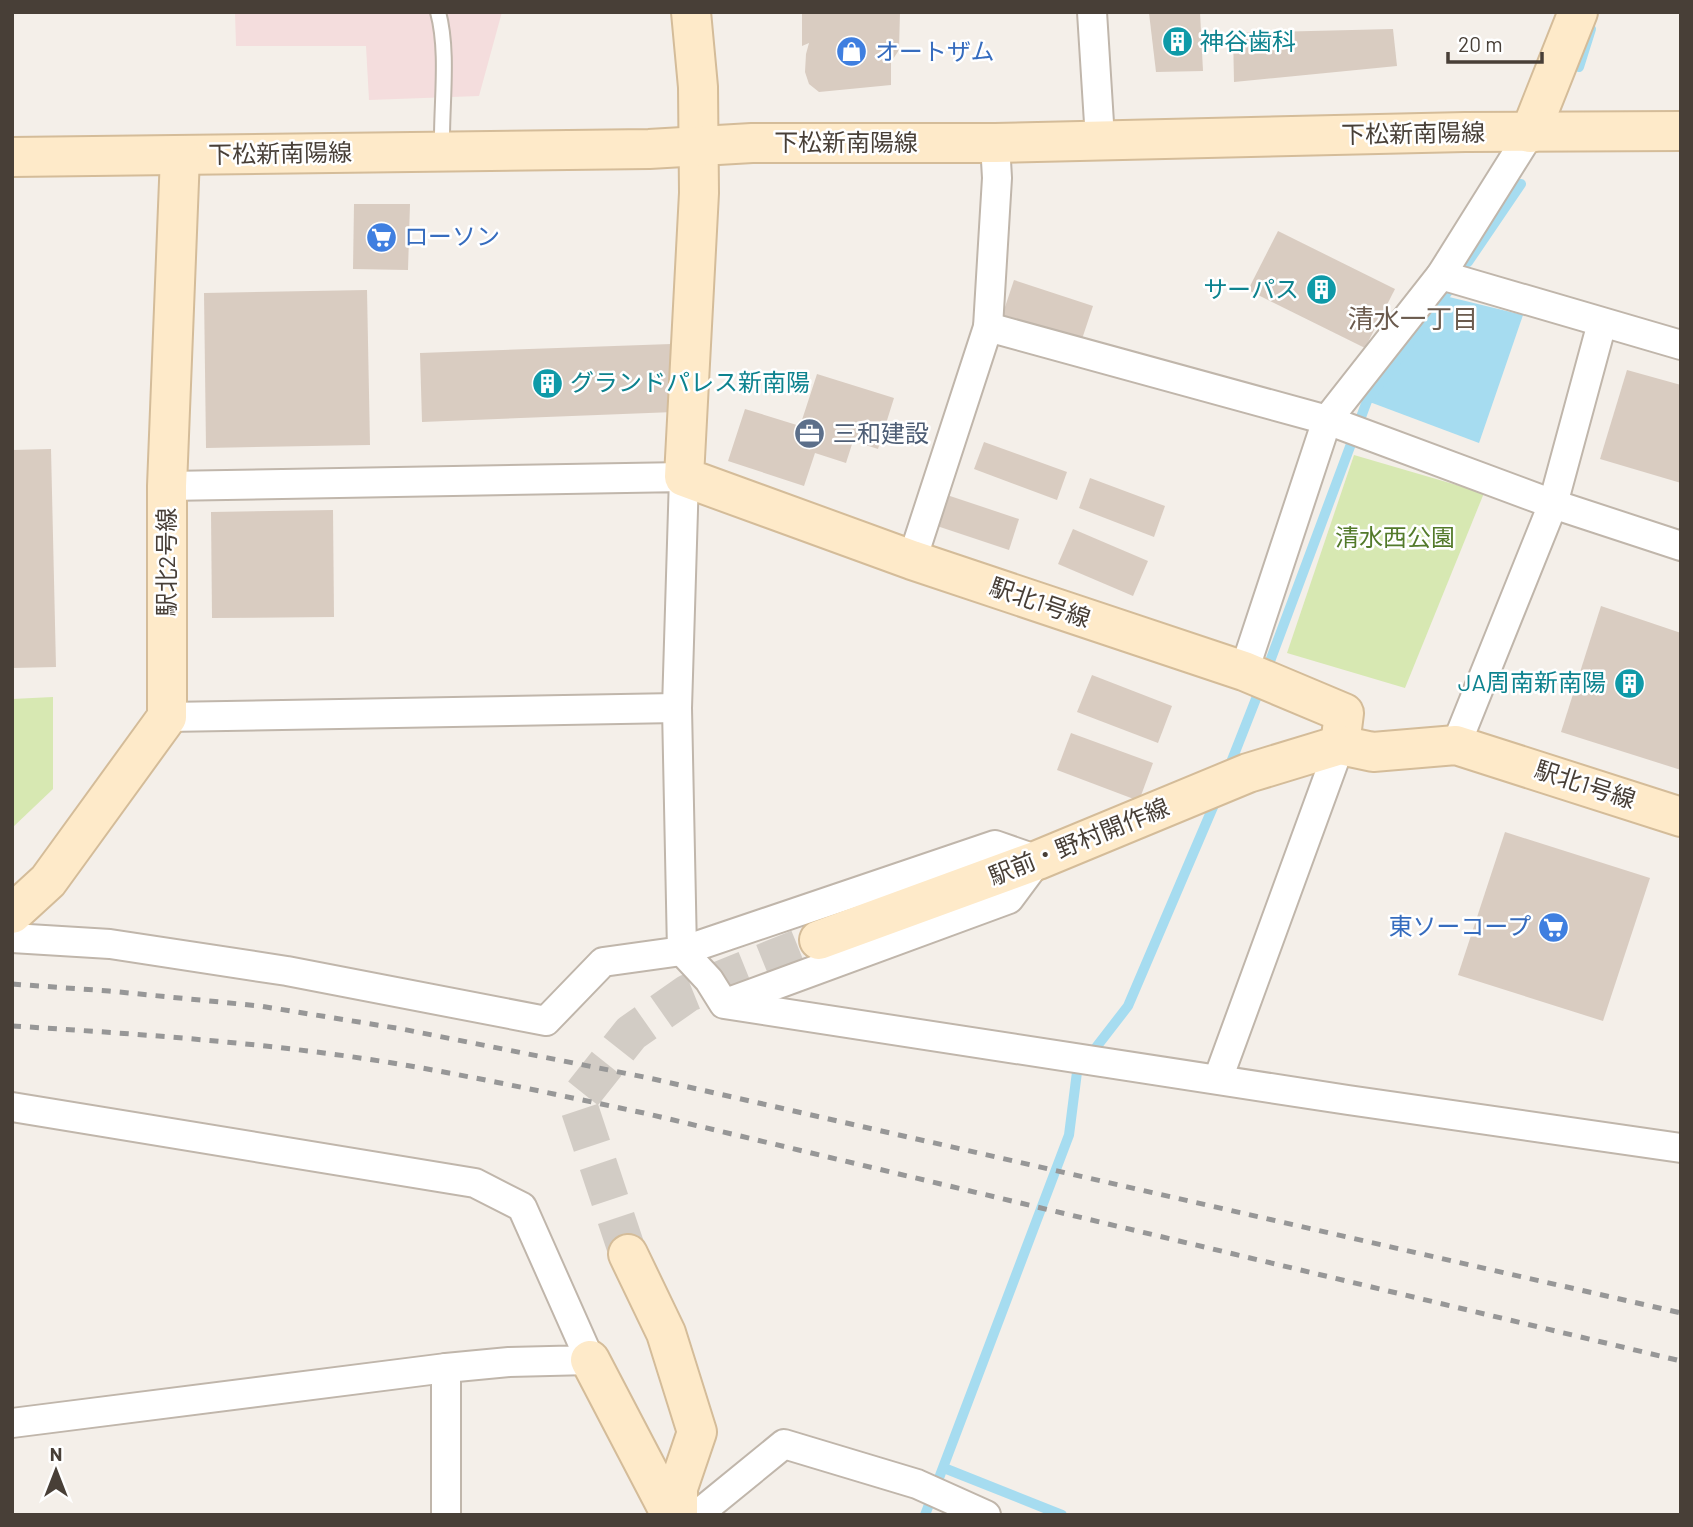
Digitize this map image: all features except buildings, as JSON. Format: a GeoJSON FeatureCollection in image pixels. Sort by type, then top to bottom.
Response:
{"type":"FeatureCollection","features":[{"type":"Feature","properties":{"kind":"street"},"geometry":{"type":"LineString","coordinates":[[691,12],[698,87],[699,193],[684,477],[677,708],[682,951],[709,980],[724,1004],[1681,1148]]}},
{"type":"Feature","properties":{"kind":"street"},"geometry":{"type":"LineString","coordinates":[[1092,12],[1100,139]]}},
{"type":"Feature","properties":{"kind":"street"},"geometry":{"type":"LineString","coordinates":[[1244,671],[1327,420],[1441,275],[1530,133],[1578,12]]}},
{"type":"Feature","properties":{"kind":"street","name":"下松新南陽線"},"geometry":{"type":"LineString","coordinates":[[12,156],[649,149],[752,143],[995,143],[1100,139],[1681,131]]}},
{"type":"Feature","properties":{"kind":"street"},"geometry":{"type":"LineString","coordinates":[[912,559],[988,327],[998,178],[995,143]]}},
{"type":"Feature","properties":{"kind":"street","name":"駅北2号線"},"geometry":{"type":"LineString","coordinates":[[167,717],[167,486],[180,156]]}},
{"type":"Feature","properties":{"kind":"street"},"geometry":{"type":"LineString","coordinates":[[1441,275],[1681,345]]}},
{"type":"Feature","properties":{"kind":"street"},"geometry":{"type":"LineString","coordinates":[[1456,745],[1553,504],[1602,323]]}},
{"type":"Feature","properties":{"kind":"street"},"geometry":{"type":"LineString","coordinates":[[988,327],[1327,420],[1553,504],[1681,546]]}},
{"type":"Feature","properties":{"kind":"street"},"geometry":{"type":"LineString","coordinates":[[167,486],[684,477]]}},
{"type":"Feature","properties":{"kind":"street","name":"駅北1号線"},"geometry":{"type":"LineString","coordinates":[[684,477],[912,559],[1244,671],[1344,713],[1340,745],[1373,752],[1456,745],[1681,817]]}},
{"type":"Feature","properties":{"kind":"street"},"geometry":{"type":"LineString","coordinates":[[12,914],[48,881],[167,717],[677,708]]}},
{"type":"Feature","properties":{"kind":"street"},"geometry":{"type":"LineString","coordinates":[[1218,1079],[1340,745]]}},
{"type":"Feature","properties":{"kind":"street","name":"駅前・野村開作線"},"geometry":{"type":"LineString","coordinates":[[818,940],[1038,860],[1248,774],[1340,745]]}},
{"type":"Feature","properties":{"kind":"street"},"geometry":{"type":"LineString","coordinates":[[12,938],[110,944],[287,971],[546,1021],[603,962],[682,951],[995,845],[1038,860],[1009,899],[724,1004]]}},
{"type":"Feature","properties":{"kind":"street"},"geometry":{"type":"LineString","coordinates":[[12,1107],[475,1183],[522,1207],[590,1360],[671,1515]]}},
{"type":"Feature","properties":{"kind":"street"},"geometry":{"type":"LineString","coordinates":[[628,1254],[666,1333],[697,1433],[678,1488],[678,1515]]}},
{"type":"Feature","properties":{"kind":"street"},"geometry":{"type":"LineString","coordinates":[[12,1423],[446,1368],[509,1362],[590,1360]]}},
{"type":"Feature","properties":{"kind":"street"},"geometry":{"type":"LineString","coordinates":[[446,1368],[446,1515]]}},
{"type":"Feature","properties":{"kind":"street"},"geometry":{"type":"LineString","coordinates":[[697,1515],[784,1444],[917,1484],[986,1515]]}},
{"type":"Feature","properties":{"kind":"lane"},"geometry":{"type":"LineString","coordinates":[[438,12],[444,34],[442,150]]}},
{"type":"Feature","properties":{"kind":"shaded area"},"geometry":{"type":"Polygon","coordinates":[[[235,12],[502,12],[479,96],[369,100],[366,46],[236,46],[235,12]]]}},
{"type":"Feature","properties":{"kind":"green space","name":"清水西公園"},"geometry":{"type":"Polygon","coordinates":[[[1354,455],[1484,493],[1405,688],[1287,653],[1354,455]]]}},
{"type":"Feature","properties":{"kind":"green space"},"geometry":{"type":"Polygon","coordinates":[[[53,697],[53,789],[12,828],[12,699],[53,697]]]}},
{"type":"Feature","properties":{"kind":"water"},"geometry":{"type":"Polygon","coordinates":[[[1445,296],[1523,315],[1479,443],[1367,401],[1445,296]]]}},
{"type":"Feature","properties":{"kind":"waterway"},"geometry":{"type":"LineString","coordinates":[[1579,67],[1591,29]]}},
{"type":"Feature","properties":{"kind":"waterway"},"geometry":{"type":"LineString","coordinates":[[1468,262],[1521,184]]}},
{"type":"Feature","properties":{"kind":"waterway"},"geometry":{"type":"LineString","coordinates":[[1266,672],[1367,401],[1449,290]]}},
{"type":"Feature","properties":{"kind":"waterway"},"geometry":{"type":"LineString","coordinates":[[1228,770],[1261,686]]}},
{"type":"Feature","properties":{"kind":"waterway"},"geometry":{"type":"LineString","coordinates":[[925,1515],[1069,1135],[1077,1072],[1128,1006],[1216,800]]}},
{"type":"Feature","properties":{"kind":"waterway"},"geometry":{"type":"LineString","coordinates":[[944,1468],[1062,1515]]}},
{"type":"Feature","properties":{"kind":"tunnel"},"geometry":{"type":"LineString","coordinates":[[628,1254],[577,1101],[631,1033],[688,993],[819,940]]}},
{"type":"Feature","properties":{"kind":"railway"},"geometry":{"type":"LineString","coordinates":[[12,984],[260,1006],[402,1029],[649,1078],[1681,1313]]}},
{"type":"Feature","properties":{"kind":"railway"},"geometry":{"type":"LineString","coordinates":[[12,1026],[303,1050],[491,1081],[644,1113],[1681,1361]]}},
{"type":"Feature","properties":{"kind":"place","name":"神谷歯科"},"geometry":{"type":"Point","coordinates":[1177,42]}},
{"type":"Feature","properties":{"kind":"place","name":"オートザム"},"geometry":{"type":"Point","coordinates":[852,52]}},
{"type":"Feature","properties":{"kind":"place","name":"ローソン"},"geometry":{"type":"Point","coordinates":[381,237]}},
{"type":"Feature","properties":{"kind":"place","name":"サーパス"},"geometry":{"type":"Point","coordinates":[1322,290]}},
{"type":"Feature","properties":{"kind":"place","name":"グランドパレス新南陽"},"geometry":{"type":"Point","coordinates":[547,383]}},
{"type":"Feature","properties":{"kind":"place","name":"三和建設"},"geometry":{"type":"Point","coordinates":[810,434]}},
{"type":"Feature","properties":{"kind":"place","name":"JA周南新南陽"},"geometry":{"type":"Point","coordinates":[1629,683]}},
{"type":"Feature","properties":{"kind":"place","name":"東ソーコープ"},"geometry":{"type":"Point","coordinates":[1554,927]}},
{"type":"Feature","properties":{"kind":"district","name":"清水一丁目"},"geometry":{"type":"Point","coordinates":[1413,319]}}]}
